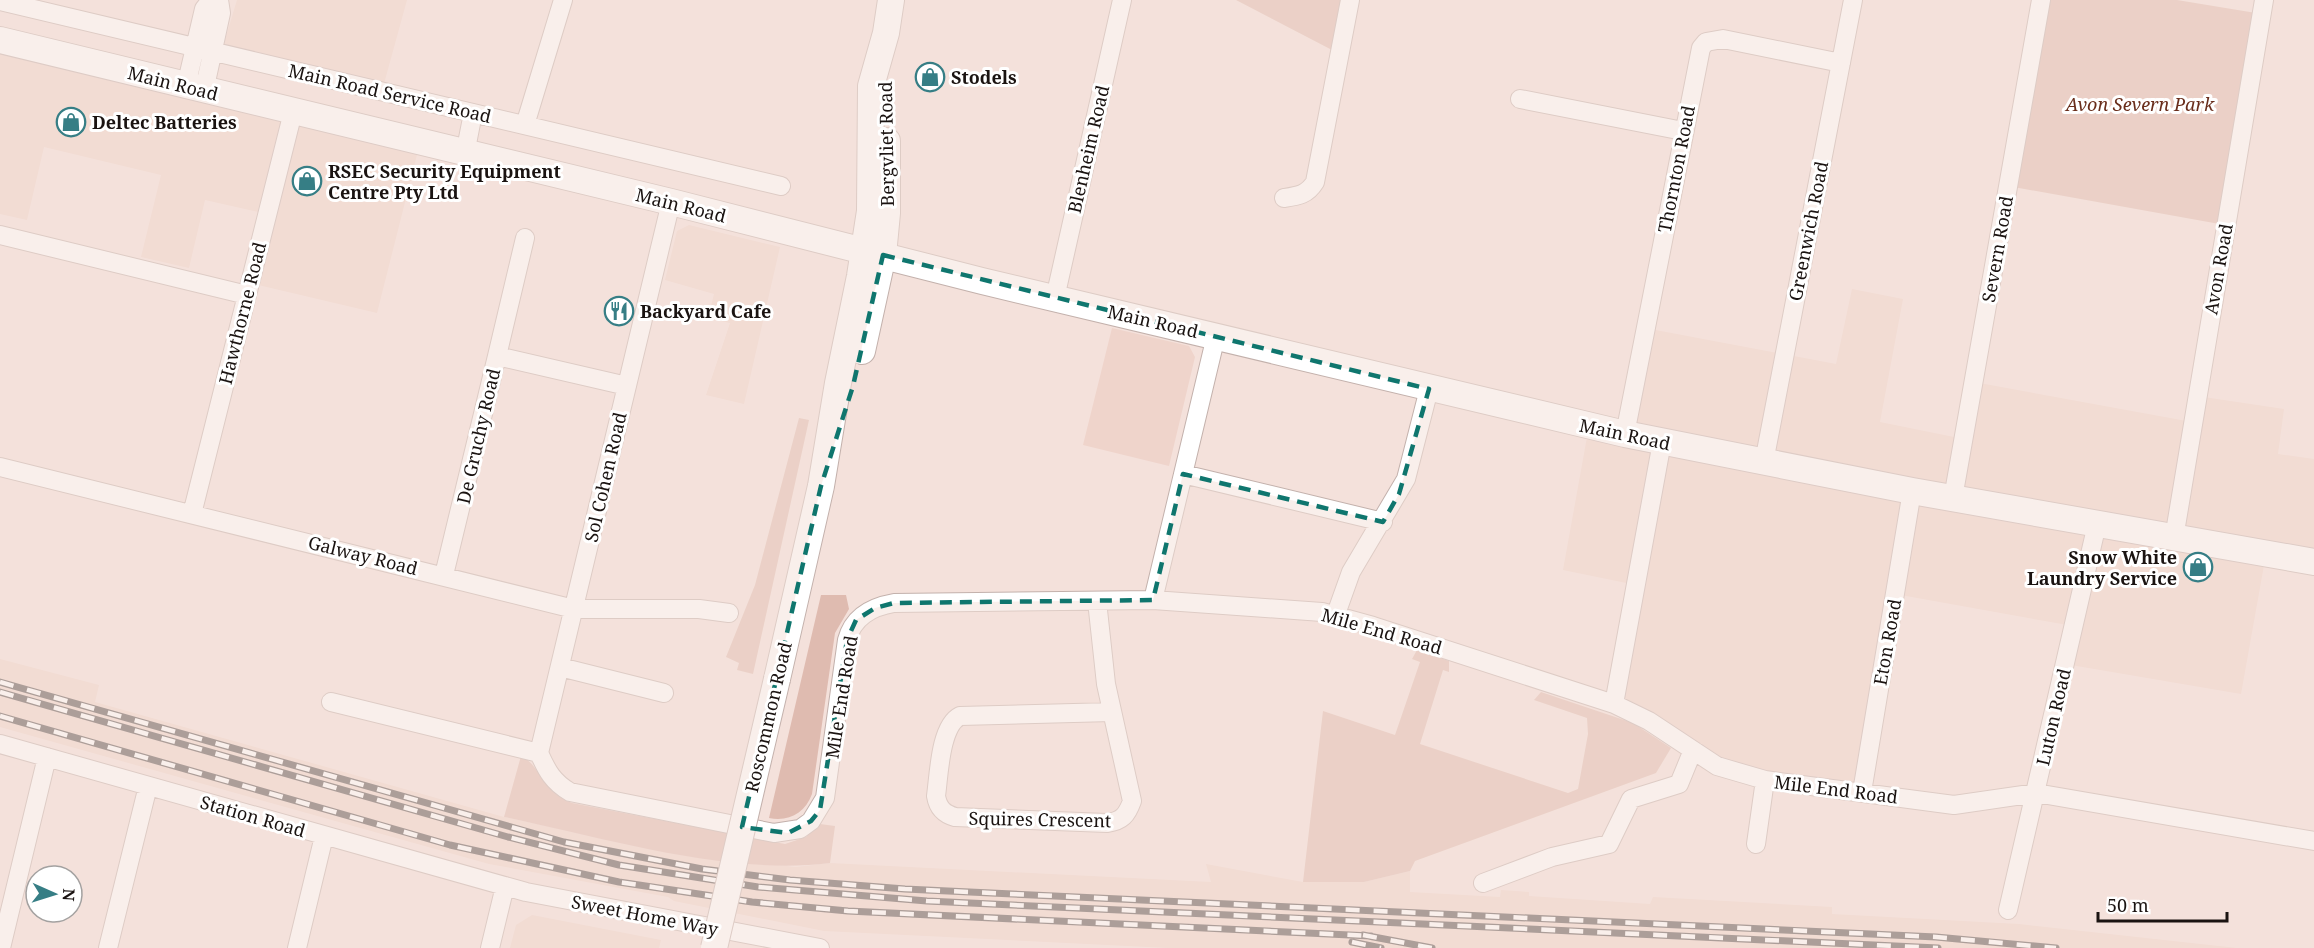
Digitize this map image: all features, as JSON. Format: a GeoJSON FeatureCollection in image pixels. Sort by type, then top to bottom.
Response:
{"type":"FeatureCollection","features":[{"type":"Feature","properties":{"kind":"main road","name":"Bergvliet Road"},"geometry":{"type":"LineString","coordinates":[[874,253],[888,180],[886,33],[891,0]]}},
{"type":"Feature","properties":{"kind":"main road","name":"Main Road"},"geometry":{"type":"LineString","coordinates":[[0,40],[195,89],[671,202],[1055,298],[1625,434],[1912,491],[2314,562]]}},
{"type":"Feature","properties":{"kind":"main road","name":"Roscommon Road"},"geometry":{"type":"LineString","coordinates":[[714,948],[821,486],[853,386],[874,253]]}},
{"type":"Feature","properties":{"kind":"street"},"geometry":{"type":"LineString","coordinates":[[195,89],[195,47],[204,9],[211,0]]}},
{"type":"Feature","properties":{"kind":"street"},"geometry":{"type":"LineString","coordinates":[[195,89],[213,51],[221,13],[219,0]]}},
{"type":"Feature","properties":{"kind":"street"},"geometry":{"type":"LineString","coordinates":[[525,125],[563,0]]}},
{"type":"Feature","properties":{"kind":"street","name":"Blenheim Road"},"geometry":{"type":"LineString","coordinates":[[1055,298],[1122,0]]}},
{"type":"Feature","properties":{"kind":"street"},"geometry":{"type":"LineString","coordinates":[[1284,198],[1310,190],[1315,182],[1350,0]]}},
{"type":"Feature","properties":{"kind":"street","name":"Greenwich Road"},"geometry":{"type":"LineString","coordinates":[[1764,462],[1853,0]]}},
{"type":"Feature","properties":{"kind":"street","name":"Severn Road"},"geometry":{"type":"LineString","coordinates":[[1953,498],[2041,0]]}},
{"type":"Feature","properties":{"kind":"street","name":"Avon Road"},"geometry":{"type":"LineString","coordinates":[[2174,538],[2264,0]]}},
{"type":"Feature","properties":{"kind":"street","name":"Main Road Service Road"},"geometry":{"type":"LineString","coordinates":[[0,1],[781,186]]}},
{"type":"Feature","properties":{"kind":"street","name":"Thornton Road"},"geometry":{"type":"LineString","coordinates":[[1625,434],[1697,58],[1706,42],[1723,39],[1840,63]]}},
{"type":"Feature","properties":{"kind":"street"},"geometry":{"type":"LineString","coordinates":[[1520,99],[1683,131]]}},
{"type":"Feature","properties":{"kind":"street","name":"Hawthorne Road"},"geometry":{"type":"LineString","coordinates":[[192,514],[293,112]]}},
{"type":"Feature","properties":{"kind":"street"},"geometry":{"type":"LineString","coordinates":[[465,154],[473,113]]}},
{"type":"Feature","properties":{"kind":"street","name":"Sol Cohen Road"},"geometry":{"type":"LineString","coordinates":[[540,753],[671,202]]}},
{"type":"Feature","properties":{"kind":"street"},"geometry":{"type":"LineString","coordinates":[[0,235],[247,295]]}},
{"type":"Feature","properties":{"kind":"street"},"geometry":{"type":"LineString","coordinates":[[497,356],[525,238]]}},
{"type":"Feature","properties":{"kind":"street"},"geometry":{"type":"LineString","coordinates":[[1153,600],[1216,336]]}},
{"type":"Feature","properties":{"kind":"street","name":"De Gruchy Road"},"geometry":{"type":"LineString","coordinates":[[444,575],[497,356],[627,386]]}},
{"type":"Feature","properties":{"kind":"street"},"geometry":{"type":"LineString","coordinates":[[1336,614],[1346,583],[1406,479],[1429,388]]}},
{"type":"Feature","properties":{"kind":"street"},"geometry":{"type":"LineString","coordinates":[[1614,704],[1662,442]]}},
{"type":"Feature","properties":{"kind":"street","name":"Galway Road"},"geometry":{"type":"LineString","coordinates":[[0,468],[444,575],[574,609],[699,609],[729,613]]}},
{"type":"Feature","properties":{"kind":"street"},"geometry":{"type":"LineString","coordinates":[[1183,474],[1383,522]]}},
{"type":"Feature","properties":{"kind":"street","name":"Eton Road"},"geometry":{"type":"LineString","coordinates":[[1862,792],[1912,491]]}},
{"type":"Feature","properties":{"kind":"street","name":"Luton Road"},"geometry":{"type":"LineString","coordinates":[[2008,910],[2097,524]]}},
{"type":"Feature","properties":{"kind":"street","name":"Mile End Road"},"geometry":{"type":"LineString","coordinates":[[540,753],[547,772],[559,785],[570,792],[763,831],[788,833],[811,821],[825,798],[849,630],[865,613],[894,603],[1153,600],[1336,614],[1614,704],[1649,721],[1717,766],[1765,780],[1954,805],[2036,793],[2314,841]]}},
{"type":"Feature","properties":{"kind":"street"},"geometry":{"type":"LineString","coordinates":[[1097,601],[1112,712]]}},
{"type":"Feature","properties":{"kind":"street"},"geometry":{"type":"LineString","coordinates":[[560,667],[663,693]]}},
{"type":"Feature","properties":{"kind":"street"},"geometry":{"type":"LineString","coordinates":[[331,702],[540,753]]}},
{"type":"Feature","properties":{"kind":"street","name":"Squires Crescent"},"geometry":{"type":"LineString","coordinates":[[1112,712],[1132,801],[1128,813],[1119,821],[1107,823],[955,817],[947,815],[937,804],[936,796],[946,732],[955,718],[960,716],[1112,712]]}},
{"type":"Feature","properties":{"kind":"street","name":"Station Road"},"geometry":{"type":"LineString","coordinates":[[0,744],[505,886]]}},
{"type":"Feature","properties":{"kind":"street"},"geometry":{"type":"LineString","coordinates":[[1483,883],[1552,857],[1609,844],[1627,804],[1636,796],[1679,784],[1693,750]]}},
{"type":"Feature","properties":{"kind":"street"},"geometry":{"type":"LineString","coordinates":[[1,948],[47,757]]}},
{"type":"Feature","properties":{"kind":"street"},"geometry":{"type":"LineString","coordinates":[[1756,844],[1765,780]]}},
{"type":"Feature","properties":{"kind":"street"},"geometry":{"type":"LineString","coordinates":[[108,948],[148,786]]}},
{"type":"Feature","properties":{"kind":"street"},"geometry":{"type":"LineString","coordinates":[[297,948],[324,836]]}},
{"type":"Feature","properties":{"kind":"street"},"geometry":{"type":"LineString","coordinates":[[490,948],[505,886]]}},
{"type":"Feature","properties":{"kind":"street","name":"Sweet Home Way"},"geometry":{"type":"LineString","coordinates":[[505,886],[820,948]]}},
{"type":"Feature","properties":{"kind":"highlighted area"},"geometry":{"type":"Polygon","coordinates":[[[883,255],[1429,389],[1399,494],[1383,522],[1183,474],[1153,600],[894,603],[875,608],[856,620],[847,640],[820,810],[811,821],[788,833],[742,827],[821,486],[853,386],[883,255]]]}},
{"type":"Feature","properties":{"kind":"shaded area"},"geometry":{"type":"Polygon","coordinates":[[[237,0],[407,0],[382,91],[221,53],[237,0]]]}},
{"type":"Feature","properties":{"kind":"shaded area"},"geometry":{"type":"Polygon","coordinates":[[[0,42],[420,143],[377,313],[250,283],[267,214],[205,200],[189,268],[141,257],[161,175],[44,147],[27,220],[0,214],[0,42]]]}},
{"type":"Feature","properties":{"kind":"shaded area"},"geometry":{"type":"Polygon","coordinates":[[[689,225],[780,247],[744,404],[706,395],[730,323],[708,318],[714,294],[665,280],[677,231],[689,225]]]}},
{"type":"Feature","properties":{"kind":"shaded area"},"geometry":{"type":"Polygon","coordinates":[[[1852,289],[1903,299],[1880,422],[1964,439],[1974,382],[2192,422],[2197,396],[2284,409],[2278,454],[2314,459],[2314,562],[2266,554],[2241,694],[2065,664],[2073,626],[1895,594],[1862,792],[1754,777],[1614,704],[1636,585],[1563,570],[1589,426],[1624,434],[1645,328],[1836,364],[1852,289]]]}},
{"type":"Feature","properties":{"kind":"shaded area"},"geometry":{"type":"Polygon","coordinates":[[[1112,328],[1189,346],[1195,357],[1169,466],[1083,445],[1112,328]]]}},
{"type":"Feature","properties":{"kind":"shaded area"},"geometry":{"type":"Polygon","coordinates":[[[0,659],[99,685],[95,702],[504,817],[688,856],[796,867],[830,863],[1211,882],[1206,864],[1303,882],[1364,882],[1410,871],[1410,892],[1500,897],[1501,890],[1529,892],[1529,896],[1650,904],[1653,897],[1832,907],[1832,914],[2019,924],[2237,948],[1168,948],[824,931],[674,901],[668,897],[489,864],[0,727],[0,659]]]}},
{"type":"Feature","properties":{"kind":"shaded area"},"geometry":{"type":"Polygon","coordinates":[[[532,915],[661,940],[659,948],[510,948],[516,925],[532,915]]]}},
{"type":"Feature","properties":{"kind":"green space"},"geometry":{"type":"Polygon","coordinates":[[[1236,0],[1350,0],[1332,50],[1236,0]]]}},
{"type":"Feature","properties":{"kind":"green space","name":"Avon Severn Park"},"geometry":{"type":"Polygon","coordinates":[[[2041,0],[2177,0],[2262,14],[2225,225],[2008,186],[2041,0]]]}},
{"type":"Feature","properties":{"kind":"green space"},"geometry":{"type":"Polygon","coordinates":[[[799,418],[809,420],[753,674],[737,670],[739,663],[726,657],[755,585],[799,418]]]}},
{"type":"Feature","properties":{"kind":"green space"},"geometry":{"type":"Polygon","coordinates":[[[821,595],[846,595],[849,609],[835,633],[812,794],[801,811],[795,815],[783,819],[769,818],[821,595]]]}},
{"type":"Feature","properties":{"kind":"green space"},"geometry":{"type":"Polygon","coordinates":[[[1417,650],[1449,661],[1449,672],[1443,670],[1420,744],[1568,793],[1578,789],[1588,734],[1587,718],[1534,700],[1541,692],[1633,723],[1671,748],[1656,773],[1415,861],[1410,871],[1364,882],[1303,882],[1323,711],[1395,735],[1420,662],[1412,659],[1417,650]]]}},
{"type":"Feature","properties":{"kind":"green space"},"geometry":{"type":"Polygon","coordinates":[[[521,756],[528,760],[553,792],[572,803],[785,844],[806,837],[820,824],[835,826],[830,863],[791,866],[709,860],[504,817],[521,756]]]}},
{"type":"Feature","properties":{"kind":"railway"},"geometry":{"type":"LineString","coordinates":[[0,682],[564,842],[702,869],[790,880],[905,889],[1936,937],[2056,948]]}},
{"type":"Feature","properties":{"kind":"railway"},"geometry":{"type":"LineString","coordinates":[[0,692],[508,837],[619,865],[758,887],[927,901],[1938,948]]}},
{"type":"Feature","properties":{"kind":"railway"},"geometry":{"type":"LineString","coordinates":[[0,716],[450,845],[619,882],[752,902],[848,911],[1371,936]]}},
{"type":"Feature","properties":{"kind":"railway"},"geometry":{"type":"LineString","coordinates":[[1363,935],[1432,948]]}},
{"type":"Feature","properties":{"kind":"railway"},"geometry":{"type":"LineString","coordinates":[[1352,942],[1381,948]]}},
{"type":"Feature","properties":{"kind":"place","name":"Stodels"},"geometry":{"type":"Point","coordinates":[930,77]}},
{"type":"Feature","properties":{"kind":"place","name":"Deltec Batteries"},"geometry":{"type":"Point","coordinates":[71,122]}},
{"type":"Feature","properties":{"kind":"place","name":"RSEC Security Equipment Centre Pty Ltd"},"geometry":{"type":"Point","coordinates":[307,181]}},
{"type":"Feature","properties":{"kind":"place","name":"Backyard Cafe"},"geometry":{"type":"Point","coordinates":[619,311]}},
{"type":"Feature","properties":{"kind":"place","name":"Snow White Laundry Service"},"geometry":{"type":"Point","coordinates":[2198,567]}}]}
